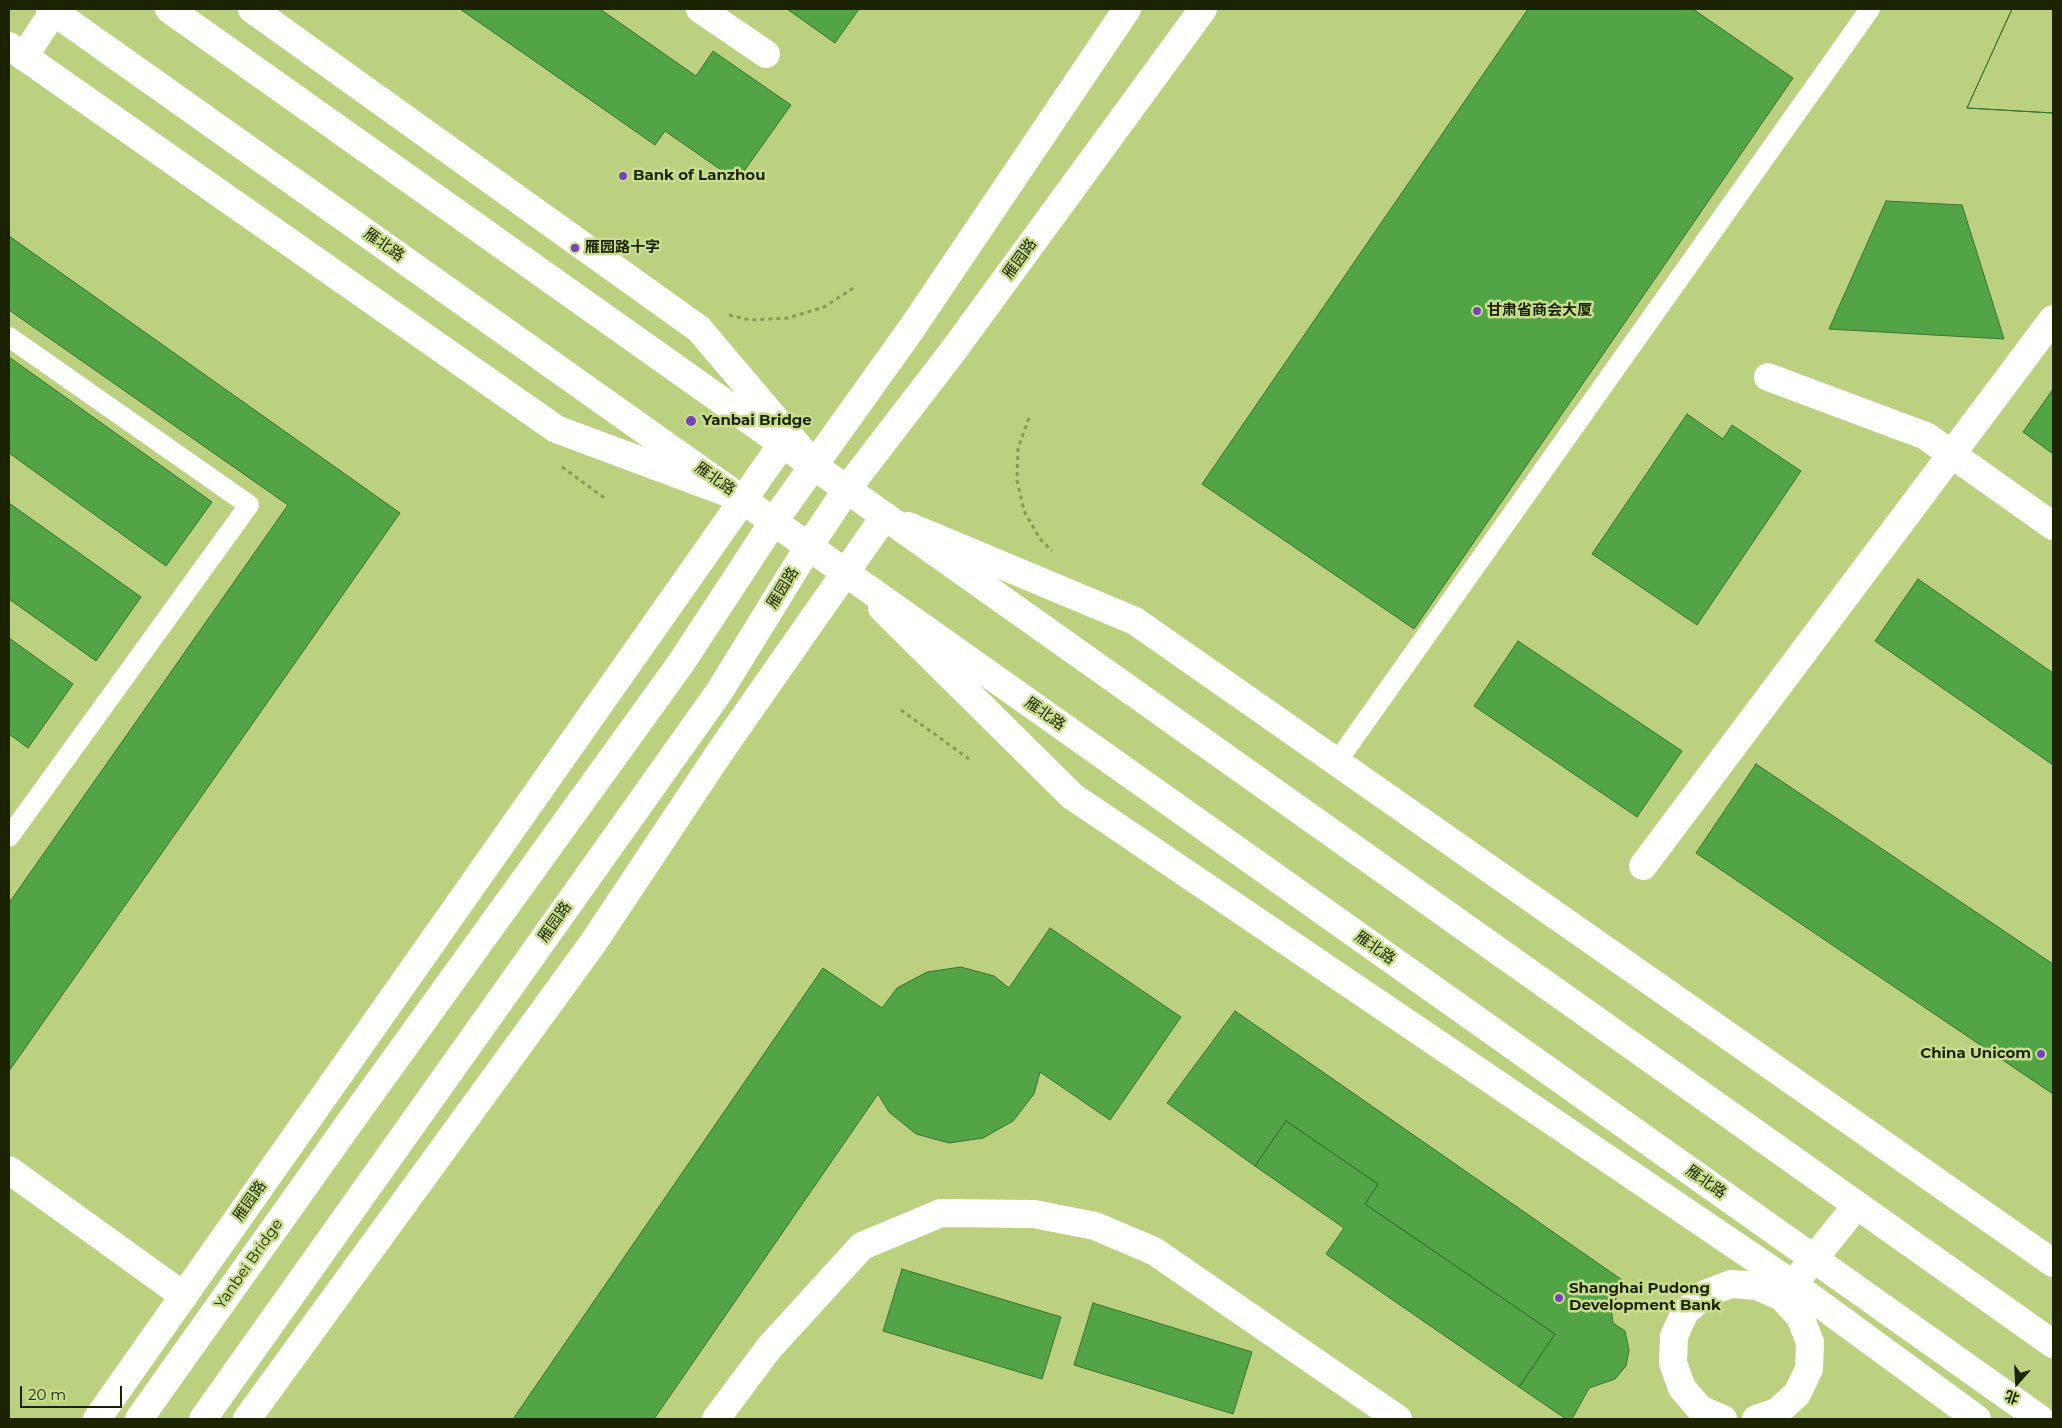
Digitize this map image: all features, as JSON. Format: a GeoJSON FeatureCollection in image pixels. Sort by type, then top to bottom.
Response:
{"type":"FeatureCollection","features":[{"type":"Feature","properties":{"kind":"main road"},"geometry":{"type":"LineString","coordinates":[[169,9],[2053,1344]]}},
{"type":"Feature","properties":{"kind":"main road"},"geometry":{"type":"LineString","coordinates":[[252,9],[699,329],[814,466]]}},
{"type":"Feature","properties":{"kind":"main road"},"geometry":{"type":"LineString","coordinates":[[700,9],[766,54]]}},
{"type":"Feature","properties":{"kind":"main road"},"geometry":{"type":"LineString","coordinates":[[774,521],[912,328],[1127,9]]}},
{"type":"Feature","properties":{"kind":"main road","name":"雁园路"},"geometry":{"type":"LineString","coordinates":[[203,1419],[719,692],[808,546],[847,489],[953,351],[1203,9]]}},
{"type":"Feature","properties":{"kind":"main road"},"geometry":{"type":"LineString","coordinates":[[53,10],[16,52],[556,429],[744,499]]}},
{"type":"Feature","properties":{"kind":"main road","name":"雁北路"},"geometry":{"type":"LineString","coordinates":[[53,10],[2040,1419]]}},
{"type":"Feature","properties":{"kind":"main road"},"geometry":{"type":"LineString","coordinates":[[1643,866],[2053,319]]}},
{"type":"Feature","properties":{"kind":"main road"},"geometry":{"type":"LineString","coordinates":[[1768,377],[1926,436],[2053,526]]}},
{"type":"Feature","properties":{"kind":"main road","name":"雁园路"},"geometry":{"type":"LineString","coordinates":[[97,1419],[783,443]]}},
{"type":"Feature","properties":{"kind":"main road"},"geometry":{"type":"LineString","coordinates":[[884,516],[1135,622],[2053,1263]]}},
{"type":"Feature","properties":{"kind":"main road"},"geometry":{"type":"LineString","coordinates":[[247,1419],[345,1281],[593,942],[722,749],[847,573],[884,516]]}},
{"type":"Feature","properties":{"kind":"main road","name":"Yanbei Bridge"},"geometry":{"type":"LineString","coordinates":[[139,1419],[360,1108],[681,663],[774,521]]}},
{"type":"Feature","properties":{"kind":"main road"},"geometry":{"type":"LineString","coordinates":[[847,573],[1072,796],[1788,1291],[1977,1419]]}},
{"type":"Feature","properties":{"kind":"main road"},"geometry":{"type":"LineString","coordinates":[[9,1170],[184,1296]]}},
{"type":"Feature","properties":{"kind":"main road"},"geometry":{"type":"LineString","coordinates":[[1788,1291],[1857,1205]]}},
{"type":"Feature","properties":{"kind":"main road"},"geometry":{"type":"LineString","coordinates":[[716,1419],[769,1348],[862,1246],[941,1213],[1034,1214],[1095,1226],[1154,1251],[1398,1419]]}},
{"type":"Feature","properties":{"kind":"main road"},"geometry":{"type":"LineString","coordinates":[[1706,1416],[1682,1388],[1673,1363],[1674,1336],[1685,1312],[1705,1294],[1730,1284],[1788,1291]]}},
{"type":"Feature","properties":{"kind":"main road"},"geometry":{"type":"LineString","coordinates":[[1756,1419],[1777,1412],[1797,1394],[1809,1369],[1810,1342],[1788,1291]]}},
{"type":"Feature","properties":{"kind":"lane"},"geometry":{"type":"LineString","coordinates":[[1336,763],[1870,9]]}},
{"type":"Feature","properties":{"kind":"lane"},"geometry":{"type":"LineString","coordinates":[[9,337],[248,505],[9,836]]}},
{"type":"Feature","properties":{"kind":"path"},"geometry":{"type":"LineString","coordinates":[[723,313],[750,320],[788,318],[824,307],[855,287]]}},
{"type":"Feature","properties":{"kind":"path"},"geometry":{"type":"LineString","coordinates":[[1029,418],[1018,448],[1016,480],[1024,511],[1040,539],[1057,556]]}},
{"type":"Feature","properties":{"kind":"path"},"geometry":{"type":"LineString","coordinates":[[559,465],[606,499]]}},
{"type":"Feature","properties":{"kind":"path"},"geometry":{"type":"LineString","coordinates":[[901,710],[969,759]]}},
{"type":"Feature","properties":{"kind":"building"},"geometry":{"type":"Polygon","coordinates":[[[460,9],[600,9],[696,76],[713,51],[791,105],[737,181],[665,131],[655,145],[460,9]]]}},
{"type":"Feature","properties":{"kind":"building"},"geometry":{"type":"Polygon","coordinates":[[[787,9],[859,9],[835,43],[787,9]]]}},
{"type":"Feature","properties":{"kind":"building","name":"甘肃省商会大厦"},"geometry":{"type":"Polygon","coordinates":[[[1528,9],[1693,9],[1793,78],[1414,629],[1202,484],[1528,9]]]}},
{"type":"Feature","properties":{"kind":"building"},"geometry":{"type":"Polygon","coordinates":[[[2012,9],[2053,9],[2053,113],[1967,108],[2012,9]]]}},
{"type":"Feature","properties":{"kind":"building"},"geometry":{"type":"Polygon","coordinates":[[[2012,9],[2053,9],[2053,113],[1967,108],[2012,9]]]}},
{"type":"Feature","properties":{"kind":"building"},"geometry":{"type":"Polygon","coordinates":[[[1886,201],[1962,205],[2004,339],[1829,329],[1886,201]]]}},
{"type":"Feature","properties":{"kind":"building"},"geometry":{"type":"Polygon","coordinates":[[[9,236],[400,513],[9,1071],[9,903],[288,505],[9,310],[9,236]]]}},
{"type":"Feature","properties":{"kind":"building"},"geometry":{"type":"Polygon","coordinates":[[[9,357],[212,502],[166,566],[9,453],[9,357]]]}},
{"type":"Feature","properties":{"kind":"building"},"geometry":{"type":"Polygon","coordinates":[[[2053,389],[2053,454],[2023,432],[2053,389]]]}},
{"type":"Feature","properties":{"kind":"building"},"geometry":{"type":"Polygon","coordinates":[[[1687,414],[1723,439],[1732,425],[1801,471],[1697,625],[1592,554],[1687,414]]]}},
{"type":"Feature","properties":{"kind":"building"},"geometry":{"type":"Polygon","coordinates":[[[9,503],[141,597],[96,661],[9,599],[9,503]]]}},
{"type":"Feature","properties":{"kind":"building"},"geometry":{"type":"Polygon","coordinates":[[[1918,579],[2053,673],[2053,765],[1875,641],[1918,579]]]}},
{"type":"Feature","properties":{"kind":"building"},"geometry":{"type":"Polygon","coordinates":[[[9,638],[73,684],[28,748],[9,734],[9,638]]]}},
{"type":"Feature","properties":{"kind":"building"},"geometry":{"type":"Polygon","coordinates":[[[1518,641],[1682,751],[1637,817],[1474,706],[1518,641]]]}},
{"type":"Feature","properties":{"kind":"building"},"geometry":{"type":"Polygon","coordinates":[[[1756,764],[2053,964],[2053,1094],[1696,853],[1756,764]]]}},
{"type":"Feature","properties":{"kind":"building"},"geometry":{"type":"Polygon","coordinates":[[[1050,928],[1181,1017],[1110,1120],[1040,1072],[1034,1094],[1013,1121],[983,1138],[949,1143],[916,1134],[889,1112],[878,1094],[654,1419],[513,1419],[823,968],[882,1008],[897,988],[927,972],[961,967],[994,976],[1009,988],[1050,928]]]}},
{"type":"Feature","properties":{"kind":"building"},"geometry":{"type":"Polygon","coordinates":[[[1235,1011],[1625,1282],[1611,1308],[1613,1323],[1625,1331],[1629,1350],[1626,1366],[1615,1379],[1589,1388],[1572,1419],[1566,1419],[1519,1387],[1555,1334],[1365,1204],[1378,1184],[1286,1121],[1255,1166],[1167,1103],[1235,1011]]]}},
{"type":"Feature","properties":{"kind":"building"},"geometry":{"type":"Polygon","coordinates":[[[1286,1121],[1378,1184],[1365,1204],[1555,1334],[1519,1387],[1326,1254],[1344,1228],[1255,1166],[1286,1121]]]}},
{"type":"Feature","properties":{"kind":"building"},"geometry":{"type":"Polygon","coordinates":[[[902,1269],[1061,1317],[1042,1379],[883,1331],[902,1269]]]}},
{"type":"Feature","properties":{"kind":"building"},"geometry":{"type":"Polygon","coordinates":[[[1093,1303],[1252,1352],[1233,1414],[1074,1365],[1093,1303]]]}},
{"type":"Feature","properties":{"kind":"place","name":"Bank of Lanzhou"},"geometry":{"type":"Point","coordinates":[623,176]}},
{"type":"Feature","properties":{"kind":"place","name":"雁园路十字"},"geometry":{"type":"Point","coordinates":[575,248]}},
{"type":"Feature","properties":{"kind":"place","name":"甘肃省商会大厦"},"geometry":{"type":"Point","coordinates":[1477,311]}},
{"type":"Feature","properties":{"kind":"place","name":"Yanbai Bridge"},"geometry":{"type":"Point","coordinates":[691,421]}},
{"type":"Feature","properties":{"kind":"place","name":"China Unicom"},"geometry":{"type":"Point","coordinates":[2041,1054]}},
{"type":"Feature","properties":{"kind":"place","name":"Shanghai Pudong Development Bank"},"geometry":{"type":"Point","coordinates":[1559,1298]}}]}
